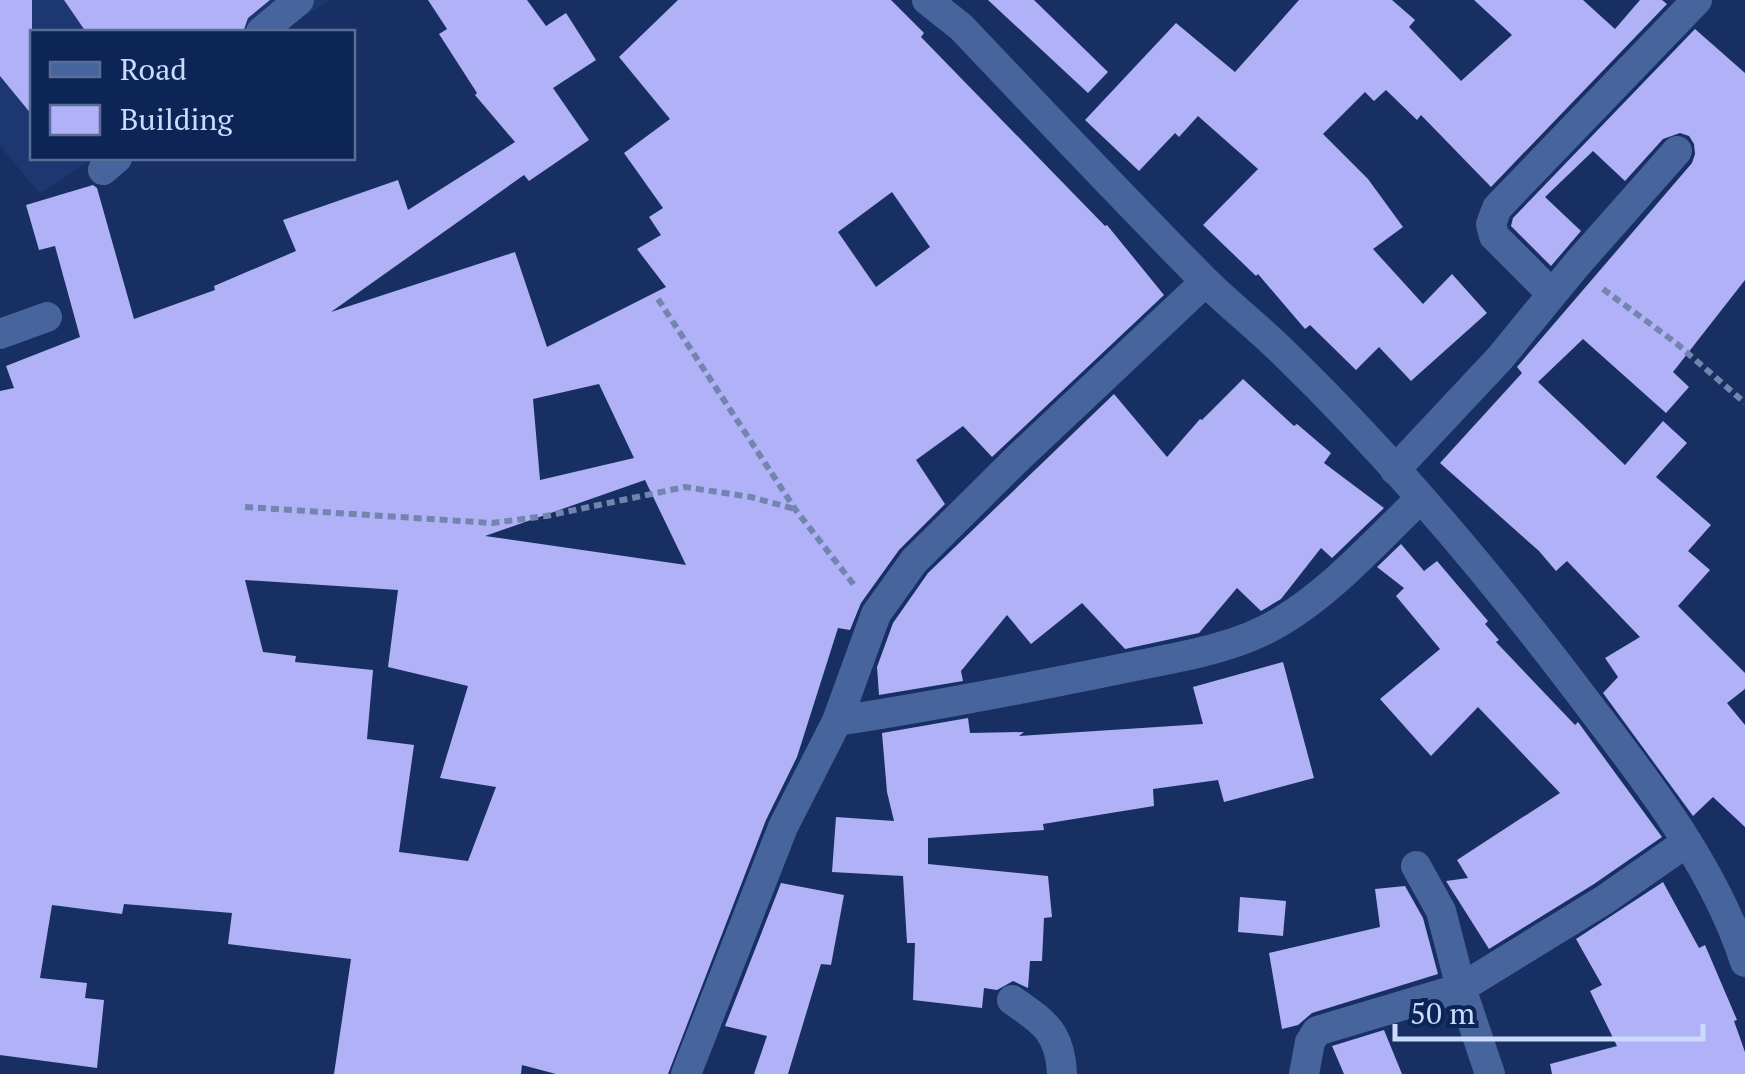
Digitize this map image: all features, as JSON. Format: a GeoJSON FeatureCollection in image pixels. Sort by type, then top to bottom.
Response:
{"type":"FeatureCollection","features":[{"type":"Feature","properties":{"kind":"street"},"geometry":{"type":"LineString","coordinates":[[263,30],[299,0]]}},
{"type":"Feature","properties":{"kind":"street"},"geometry":{"type":"LineString","coordinates":[[927,0],[961,27],[1206,282],[1286,355],[1514,606],[1638,770],[1687,842],[1743,942]]}},
{"type":"Feature","properties":{"kind":"street"},"geometry":{"type":"LineString","coordinates":[[1552,294],[1494,236],[1491,224],[1497,208],[1697,0]]}},
{"type":"Feature","properties":{"kind":"street"},"geometry":{"type":"LineString","coordinates":[[1394,470],[1500,358],[1677,151]]}},
{"type":"Feature","properties":{"kind":"street"},"geometry":{"type":"LineString","coordinates":[[686,1074],[783,826],[837,721],[876,614],[914,561],[1206,282]]}},
{"type":"Feature","properties":{"kind":"street"},"geometry":{"type":"LineString","coordinates":[[0,334],[47,317]]}},
{"type":"Feature","properties":{"kind":"street"},"geometry":{"type":"LineString","coordinates":[[837,721],[952,703],[1196,653],[1248,638],[1284,620],[1330,583],[1420,499]]}},
{"type":"Feature","properties":{"kind":"street"},"geometry":{"type":"LineString","coordinates":[[1304,1074],[1310,1042],[1317,1032],[1461,988],[1604,900],[1687,842]]}},
{"type":"Feature","properties":{"kind":"street"},"geometry":{"type":"LineString","coordinates":[[1416,866],[1442,911],[1461,988],[1490,1074]]}},
{"type":"Feature","properties":{"kind":"street"},"geometry":{"type":"LineString","coordinates":[[1012,1000],[1047,1024],[1061,1049],[1062,1074]]}},
{"type":"Feature","properties":{"kind":"path"},"geometry":{"type":"LineString","coordinates":[[1577,264],[1602,289],[1676,343],[1745,403]]}},
{"type":"Feature","properties":{"kind":"path"},"geometry":{"type":"LineString","coordinates":[[658,299],[794,509],[876,614]]}},
{"type":"Feature","properties":{"kind":"path"},"geometry":{"type":"LineString","coordinates":[[245,506],[492,523],[546,516],[686,486],[794,509]]}},
{"type":"Feature","properties":{"kind":"shaded area"},"geometry":{"type":"Polygon","coordinates":[[[0,0],[329,0],[284,30],[30,30],[30,160],[91,160],[40,194],[0,146],[0,0]]]}},
{"type":"Feature","properties":{"kind":"building"},"geometry":{"type":"Polygon","coordinates":[[[0,0],[32,0],[30,113],[0,76],[0,0]]]}},
{"type":"Feature","properties":{"kind":"building"},"geometry":{"type":"Polygon","coordinates":[[[64,0],[270,0],[248,18],[244,30],[85,30],[64,0]]]}},
{"type":"Feature","properties":{"kind":"building"},"geometry":{"type":"Polygon","coordinates":[[[428,0],[527,0],[546,26],[566,13],[596,60],[553,88],[589,140],[529,181],[524,175],[331,312],[515,252],[547,347],[666,287],[637,249],[661,235],[649,217],[663,208],[624,153],[670,119],[619,57],[678,0],[891,0],[924,33],[921,37],[1107,225],[1164,295],[992,457],[963,426],[916,460],[945,504],[899,550],[861,603],[850,630],[838,628],[797,757],[766,820],[668,1074],[556,1074],[522,1065],[521,1074],[334,1074],[351,959],[228,944],[232,913],[124,904],[122,914],[52,905],[40,978],[87,983],[85,998],[104,1000],[97,1068],[0,1055],[0,391],[14,388],[6,366],[80,337],[55,246],[39,250],[26,205],[93,185],[97,188],[134,319],[215,290],[214,286],[296,251],[283,220],[398,180],[408,210],[515,142],[475,95],[439,34],[447,29],[428,0]],[[892,192],[838,232],[876,287],[930,247],[892,192]],[[599,384],[533,399],[540,480],[634,458],[599,384]],[[645,480],[485,536],[686,565],[645,480]],[[245,580],[263,652],[296,656],[295,662],[373,670],[367,739],[414,745],[399,852],[468,861],[496,787],[440,778],[468,686],[388,667],[398,590],[245,580]]]}},
{"type":"Feature","properties":{"kind":"building"},"geometry":{"type":"Polygon","coordinates":[[[988,0],[1034,0],[1108,72],[1088,93],[988,0]]]}},
{"type":"Feature","properties":{"kind":"building"},"geometry":{"type":"Polygon","coordinates":[[[1299,0],[1392,0],[1415,20],[1409,27],[1461,81],[1512,35],[1474,0],[1583,0],[1615,29],[1640,0],[1662,0],[1667,4],[1491,187],[1421,115],[1417,120],[1386,90],[1374,101],[1365,92],[1323,134],[1368,179],[1403,227],[1373,249],[1423,304],[1452,274],[1487,313],[1411,381],[1379,347],[1356,370],[1310,325],[1305,329],[1258,274],[1203,225],[1258,169],[1198,116],[1179,137],[1175,133],[1139,171],[1085,120],[1176,23],[1235,72],[1299,0]]]}},
{"type":"Feature","properties":{"kind":"building"},"geometry":{"type":"Polygon","coordinates":[[[1695,29],[1745,73],[1745,280],[1673,372],[1689,387],[1666,413],[1583,339],[1538,382],[1625,465],[1663,421],[1687,443],[1656,477],[1711,525],[1688,551],[1710,570],[1678,606],[1745,673],[1745,689],[1727,703],[1745,725],[1745,827],[1713,797],[1693,816],[1603,693],[1618,677],[1605,658],[1640,637],[1567,561],[1556,571],[1539,551],[1440,463],[1522,373],[1517,367],[1692,163],[1694,144],[1689,136],[1680,133],[1663,139],[1625,181],[1593,151],[1545,197],[1581,231],[1551,266],[1511,226],[1513,218],[1695,29]]]}},
{"type":"Feature","properties":{"kind":"building"},"geometry":{"type":"Polygon","coordinates":[[[1243,379],[1294,426],[1297,424],[1331,453],[1324,463],[1384,508],[1332,558],[1321,548],[1281,599],[1261,611],[1237,588],[1199,633],[1125,649],[1082,603],[1031,644],[1007,615],[961,671],[963,681],[879,695],[877,667],[893,623],[928,573],[1114,394],[1167,457],[1243,379]]]}},
{"type":"Feature","properties":{"kind":"building"},"geometry":{"type":"Polygon","coordinates":[[[1401,544],[1424,571],[1437,561],[1488,621],[1485,624],[1499,640],[1496,642],[1575,725],[1578,722],[1662,837],[1489,949],[1446,881],[1468,878],[1457,860],[1560,793],[1478,707],[1431,756],[1380,699],[1440,649],[1396,596],[1404,588],[1377,567],[1401,544]]]}},
{"type":"Feature","properties":{"kind":"building"},"geometry":{"type":"Polygon","coordinates":[[[1283,662],[1314,778],[1224,802],[1218,780],[1153,789],[1154,806],[1043,824],[1044,830],[928,838],[928,864],[1048,876],[1052,917],[1044,918],[1042,961],[1030,961],[1028,988],[1013,981],[997,990],[984,988],[982,1008],[913,1000],[915,943],[907,943],[903,876],[832,872],[836,817],[894,821],[887,792],[882,733],[968,718],[970,733],[1024,732],[1019,736],[1203,724],[1193,687],[1283,662]]]}},
{"type":"Feature","properties":{"kind":"building"},"geometry":{"type":"Polygon","coordinates":[[[1663,882],[1699,948],[1705,945],[1737,1020],[1734,1021],[1745,1052],[1745,1074],[1552,1074],[1550,1064],[1617,1046],[1590,991],[1602,985],[1576,939],[1663,882]]]}},
{"type":"Feature","properties":{"kind":"building"},"geometry":{"type":"Polygon","coordinates":[[[781,883],[844,895],[831,965],[821,964],[788,1074],[754,1074],[767,1036],[725,1026],[781,883]]]}},
{"type":"Feature","properties":{"kind":"building"},"geometry":{"type":"Polygon","coordinates":[[[1405,886],[1423,918],[1438,974],[1312,1013],[1298,1025],[1282,1029],[1269,953],[1380,927],[1375,889],[1405,886]]]}},
{"type":"Feature","properties":{"kind":"building"},"geometry":{"type":"Polygon","coordinates":[[[1240,897],[1286,901],[1283,936],[1238,932],[1240,897]]]}},
{"type":"Feature","properties":{"kind":"building"},"geometry":{"type":"Polygon","coordinates":[[[1384,1030],[1402,1074],[1344,1074],[1332,1046],[1384,1030]]]}}]}
